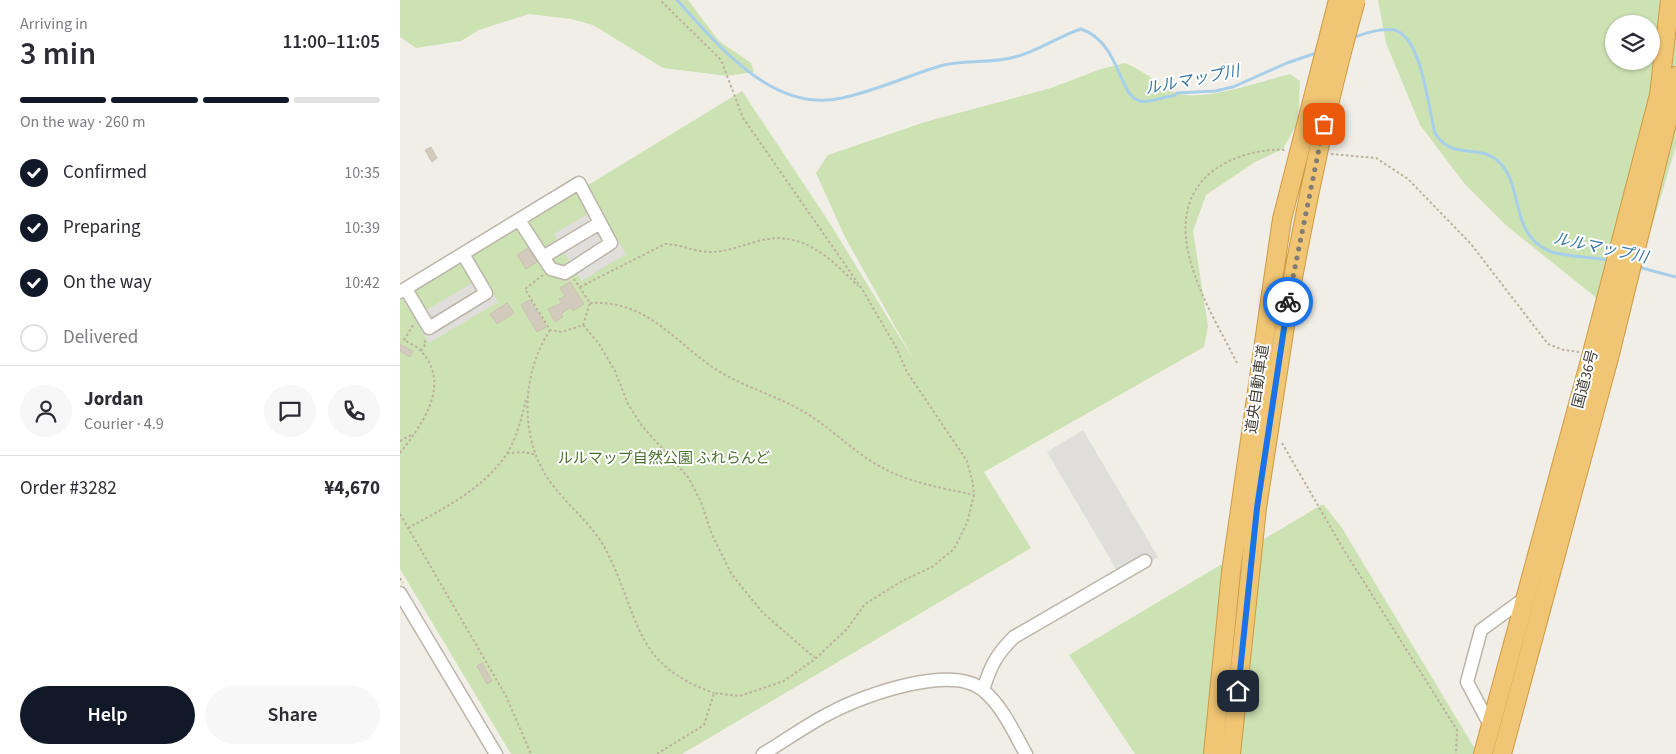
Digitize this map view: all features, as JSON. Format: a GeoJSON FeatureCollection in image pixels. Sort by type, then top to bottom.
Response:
{"type":"FeatureCollection","features":[{"type":"Feature","properties":{"kind":"highway","name":"道央自動車道"},"geometry":{"type":"LineString","coordinates":[[1213,754],[1232,563],[1282,219],[1338,0]]}},
{"type":"Feature","properties":{"kind":"highway","name":"道央自動車道"},"geometry":{"type":"LineString","coordinates":[[1231,754],[1257,508],[1289,300],[1316,156],[1335,75],[1356,0]]}},
{"type":"Feature","properties":{"kind":"highway","name":"国道36号"},"geometry":{"type":"LineString","coordinates":[[1502,754],[1630,238],[1659,95],[1670,0]]}},
{"type":"Feature","properties":{"kind":"highway","name":"国道36号"},"geometry":{"type":"LineString","coordinates":[[1630,238],[1673,98],[1676,76]]}},
{"type":"Feature","properties":{"kind":"highway","name":"国道36号"},"geometry":{"type":"LineString","coordinates":[[1483,754],[1592,353],[1609,324]]}},
{"type":"Feature","properties":{"kind":"street"},"geometry":{"type":"LineString","coordinates":[[463,254],[486,293],[430,328],[403,290],[579,183],[612,243],[565,273],[551,269],[519,220]]}},
{"type":"Feature","properties":{"kind":"street"},"geometry":{"type":"LineString","coordinates":[[543,257],[600,222]]}},
{"type":"Feature","properties":{"kind":"street"},"geometry":{"type":"LineString","coordinates":[[983,690],[990,667],[998,652],[1014,638],[1145,561]]}},
{"type":"Feature","properties":{"kind":"street"},"geometry":{"type":"LineString","coordinates":[[400,593],[496,754]]}},
{"type":"Feature","properties":{"kind":"street"},"geometry":{"type":"LineString","coordinates":[[1490,726],[1467,682],[1481,630],[1525,598]]}},
{"type":"Feature","properties":{"kind":"street"},"geometry":{"type":"LineString","coordinates":[[764,754],[831,712],[864,698],[918,683],[946,679],[968,682],[983,690],[999,707],[1026,754]]}},
{"type":"Feature","properties":{"kind":"path"},"geometry":{"type":"LineString","coordinates":[[527,398],[529,431],[536,455],[546,475],[607,550],[639,631],[654,657],[670,672],[691,685],[714,693],[740,696],[770,686],[796,674],[816,659],[847,629],[865,604],[902,581],[932,567],[954,549],[968,524],[974,495],[967,461],[907,372],[897,349],[862,289],[743,118],[721,60],[660,0]]}},
{"type":"Feature","properties":{"kind":"path"},"geometry":{"type":"LineString","coordinates":[[1237,363],[1198,287],[1186,240],[1186,218],[1190,201],[1205,177],[1222,164],[1242,156],[1289,150]]}},
{"type":"Feature","properties":{"kind":"path"},"geometry":{"type":"LineString","coordinates":[[1328,154],[1376,158],[1391,166],[1432,202],[1471,244],[1548,344],[1564,350],[1592,353]]}},
{"type":"Feature","properties":{"kind":"path"},"geometry":{"type":"LineString","coordinates":[[580,287],[665,244],[677,244],[708,252],[730,250],[762,240],[782,237],[805,244],[827,255],[862,289]]}},
{"type":"Feature","properties":{"kind":"path"},"geometry":{"type":"LineString","coordinates":[[551,269],[525,289],[550,330],[562,332],[582,325],[587,318],[590,303],[569,270]]}},
{"type":"Feature","properties":{"kind":"path"},"geometry":{"type":"LineString","coordinates":[[590,303],[609,302],[636,310],[711,366],[739,383],[801,410],[854,451],[884,469],[914,481],[974,495]]}},
{"type":"Feature","properties":{"kind":"path"},"geometry":{"type":"LineString","coordinates":[[400,453],[428,412],[434,395],[435,377],[421,351],[404,340],[414,324],[418,330]]}},
{"type":"Feature","properties":{"kind":"path"},"geometry":{"type":"LineString","coordinates":[[582,325],[599,344],[615,371],[628,404],[642,426],[688,477],[732,575],[763,613],[816,659]]}},
{"type":"Feature","properties":{"kind":"path"},"geometry":{"type":"LineString","coordinates":[[408,528],[451,505],[494,471],[507,453],[518,431],[539,346],[550,330]]}},
{"type":"Feature","properties":{"kind":"path"},"geometry":{"type":"LineString","coordinates":[[421,351],[426,343],[422,337]]}},
{"type":"Feature","properties":{"kind":"path"},"geometry":{"type":"LineString","coordinates":[[400,441],[415,433]]}},
{"type":"Feature","properties":{"kind":"path"},"geometry":{"type":"LineString","coordinates":[[1282,444],[1342,547],[1457,730],[1456,754]]}},
{"type":"Feature","properties":{"kind":"path"},"geometry":{"type":"LineString","coordinates":[[507,453],[525,452],[536,455]]}},
{"type":"Feature","properties":{"kind":"path"},"geometry":{"type":"LineString","coordinates":[[400,514],[506,696],[531,754]]}},
{"type":"Feature","properties":{"kind":"path"},"geometry":{"type":"LineString","coordinates":[[657,754],[704,725],[714,693]]}},
{"type":"Feature","properties":{"kind":"green space"},"geometry":{"type":"Polygon","coordinates":[[[400,0],[688,0],[719,41],[751,63],[754,72],[727,76],[663,68],[593,25],[571,19],[529,14],[479,30],[461,41],[416,48],[400,37],[400,0]]]}},
{"type":"Feature","properties":{"kind":"green space"},"geometry":{"type":"Polygon","coordinates":[[[1378,0],[1676,0],[1676,146],[1624,320],[1508,227],[1464,183],[1420,125],[1386,43],[1378,0]]]}},
{"type":"Feature","properties":{"kind":"green space","name":"ルルマップ自然公園 ふれらんど"},"geometry":{"type":"Polygon","coordinates":[[[1125,63],[1174,92],[1184,95],[1198,95],[1230,90],[1290,74],[1300,81],[1298,122],[1283,149],[1255,162],[1206,195],[1193,231],[1208,326],[1204,347],[984,472],[1031,548],[682,754],[511,754],[400,569],[400,300],[742,91],[829,222],[915,362],[845,237],[816,173],[828,155],[925,122],[1051,88],[1101,69],[1125,63]]]}},
{"type":"Feature","properties":{"kind":"green space"},"geometry":{"type":"Polygon","coordinates":[[[1323,504],[1342,528],[1478,754],[1135,754],[1069,655],[1323,504]]]}},
{"type":"Feature","properties":{"kind":"shaded area"},"geometry":{"type":"Polygon","coordinates":[[[598,208],[626,254],[581,281],[554,234],[598,208]]]}},
{"type":"Feature","properties":{"kind":"shaded area"},"geometry":{"type":"Polygon","coordinates":[[[483,277],[498,302],[429,343],[414,317],[483,277]]]}},
{"type":"Feature","properties":{"kind":"shaded area"},"geometry":{"type":"Polygon","coordinates":[[[1083,430],[1158,557],[1122,579],[1047,452],[1083,430]]]}},
{"type":"Feature","properties":{"kind":"building"},"geometry":{"type":"Polygon","coordinates":[[[431,147],[437,158],[432,162],[425,150],[431,147]]]}},
{"type":"Feature","properties":{"kind":"building"},"geometry":{"type":"Polygon","coordinates":[[[528,248],[537,262],[526,269],[517,255],[528,248]]]}},
{"type":"Feature","properties":{"kind":"building"},"geometry":{"type":"Polygon","coordinates":[[[570,282],[584,304],[573,311],[571,307],[561,314],[563,317],[555,322],[548,309],[562,303],[559,299],[565,296],[560,288],[570,282]]]}},
{"type":"Feature","properties":{"kind":"building"},"geometry":{"type":"Polygon","coordinates":[[[530,300],[546,327],[537,332],[521,305],[530,300]]]}},
{"type":"Feature","properties":{"kind":"building"},"geometry":{"type":"Polygon","coordinates":[[[507,303],[514,313],[497,324],[490,314],[507,303]]]}},
{"type":"Feature","properties":{"kind":"building"},"geometry":{"type":"Polygon","coordinates":[[[400,344],[413,351],[410,357],[400,351],[400,344]]]}},
{"type":"Feature","properties":{"kind":"building"},"geometry":{"type":"Polygon","coordinates":[[[482,663],[492,681],[487,684],[477,666],[482,663]]]}},
{"type":"Feature","properties":{"kind":"waterway","name":"ルルマップ川"},"geometry":{"type":"LineString","coordinates":[[677,0],[710,37],[749,72],[770,86],[793,96],[817,100],[854,95],[949,64],[1015,57],[1081,29],[1094,36],[1104,45],[1127,90],[1133,97],[1144,102],[1174,96],[1177,93],[1215,91],[1233,87],[1287,63],[1319,52]]}},
{"type":"Feature","properties":{"kind":"waterway","name":"ルルマップ川"},"geometry":{"type":"LineString","coordinates":[[1352,38],[1378,30],[1394,30],[1404,35],[1417,59],[1435,133],[1442,142],[1449,147],[1482,153],[1498,161],[1506,171],[1511,182],[1522,221],[1536,243],[1556,253],[1610,261]]}},
{"type":"Feature","properties":{"kind":"waterway","name":"ルルマップ川"},"geometry":{"type":"LineString","coordinates":[[1638,267],[1676,277]]}},
{"type":"Feature","properties":{"kind":"way so far"},"geometry":{"type":"LineString","coordinates":[[1288,302],[1324,124]]}},
{"type":"Feature","properties":{"kind":"route"},"geometry":{"type":"LineString","coordinates":[[1238,691],[1257,508],[1288,302]]}}]}
